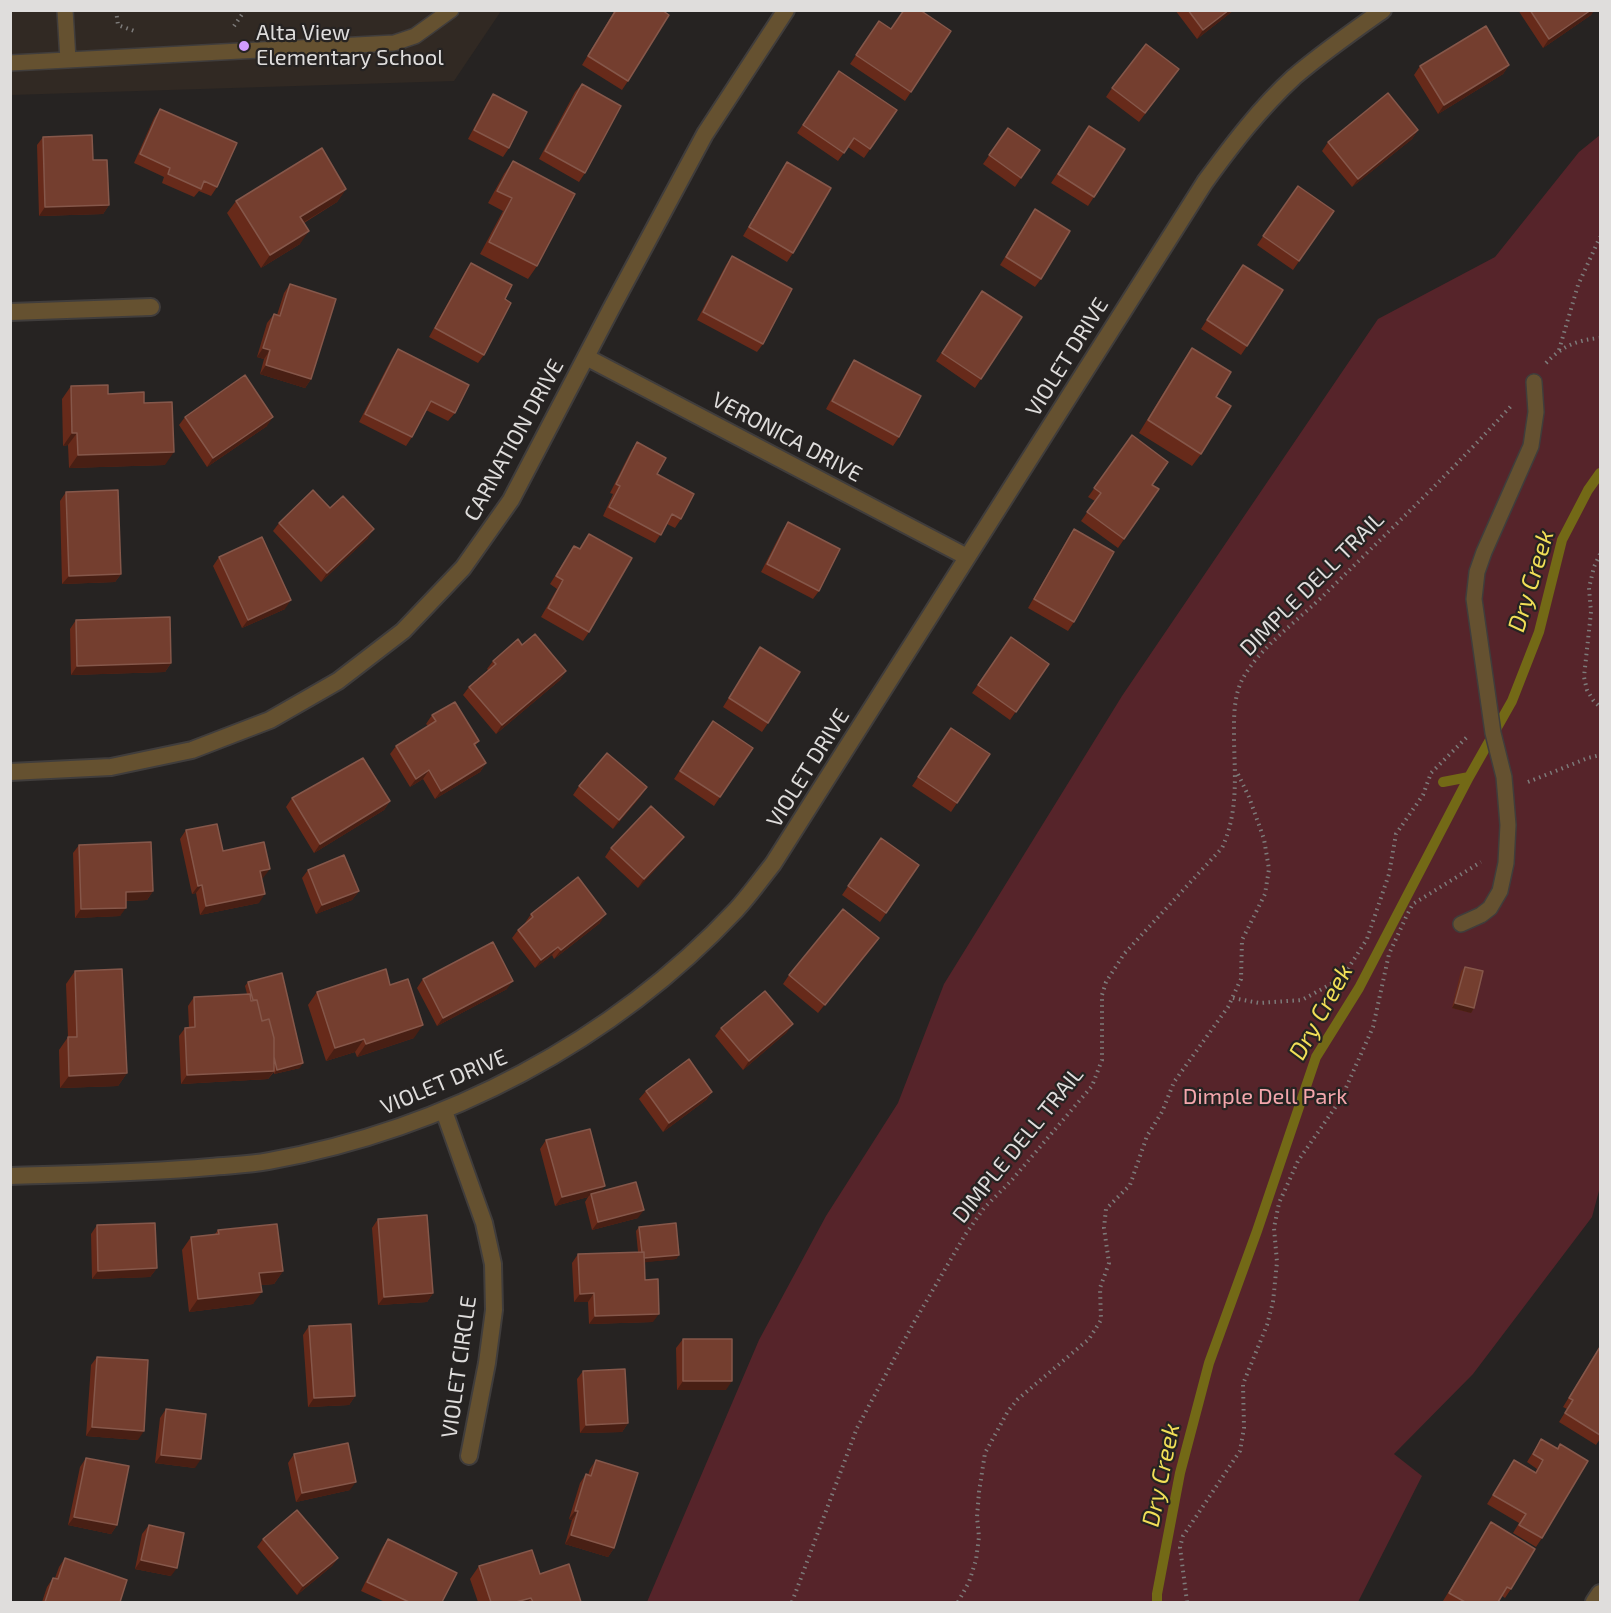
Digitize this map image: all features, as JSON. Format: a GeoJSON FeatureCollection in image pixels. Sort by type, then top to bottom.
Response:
{"type":"FeatureCollection","features":[{"type":"Feature","properties":{"kind":"street","name":"CARNATION DRIVE"},"geometry":{"type":"LineString","coordinates":[[10,772],[111,767],[192,750],[270,720],[338,681],[403,631],[464,568],[511,500],[705,134],[786,10]]}},
{"type":"Feature","properties":{"kind":"street","name":"VIOLET DRIVE"},"geometry":{"type":"LineString","coordinates":[[10,1176],[171,1171],[266,1162],[345,1145],[444,1111],[513,1079],[582,1039],[642,995],[695,950],[737,909],[773,864],[1204,182],[1246,127],[1293,78],[1383,10]]}},
{"type":"Feature","properties":{"kind":"street"},"geometry":{"type":"LineString","coordinates":[[10,312],[151,307]]}},
{"type":"Feature","properties":{"kind":"street","name":"VERONICA DRIVE"},"geometry":{"type":"LineString","coordinates":[[586,357],[967,557]]}},
{"type":"Feature","properties":{"kind":"street","name":"VIOLET CIRCLE"},"geometry":{"type":"LineString","coordinates":[[444,1111],[484,1223],[493,1264],[494,1310],[487,1363],[469,1456]]}},
{"type":"Feature","properties":{"kind":"street"},"geometry":{"type":"LineString","coordinates":[[1594,1602],[1600,1593]]}},
{"type":"Feature","properties":{"kind":"lane"},"geometry":{"type":"LineString","coordinates":[[65,10],[68,60]]}},
{"type":"Feature","properties":{"kind":"lane"},"geometry":{"type":"LineString","coordinates":[[10,63],[394,43],[415,36],[451,10]]}},
{"type":"Feature","properties":{"kind":"lane"},"geometry":{"type":"LineString","coordinates":[[1461,924],[1490,908],[1500,891],[1506,863],[1508,833],[1505,791],[1474,599],[1475,584],[1492,533],[1531,446],[1536,412],[1534,382]]}},
{"type":"Feature","properties":{"kind":"path"},"geometry":{"type":"LineString","coordinates":[[116,10],[118,25],[132,31],[140,31]]}},
{"type":"Feature","properties":{"kind":"path"},"geometry":{"type":"LineString","coordinates":[[1558,350],[1578,285],[1600,237]]}},
{"type":"Feature","properties":{"kind":"path"},"geometry":{"type":"LineString","coordinates":[[1558,350],[1574,343],[1600,338]]}},
{"type":"Feature","properties":{"kind":"path","name":"DIMPLE DELL TRAIL"},"geometry":{"type":"LineString","coordinates":[[792,1602],[857,1428],[913,1324],[965,1235],[984,1208],[1092,1086],[1102,1060],[1102,995],[1113,969],[1124,954],[1222,848],[1230,831],[1234,809],[1236,696],[1252,665],[1289,626],[1376,545],[1534,382],[1545,363],[1558,350]]}},
{"type":"Feature","properties":{"kind":"path"},"geometry":{"type":"LineString","coordinates":[[1600,554],[1589,588],[1591,612],[1584,677],[1587,690],[1600,707]]}},
{"type":"Feature","properties":{"kind":"path"},"geometry":{"type":"LineString","coordinates":[[1233,998],[1259,1002],[1302,1000],[1342,978],[1367,939],[1389,874],[1396,834],[1423,795],[1431,773],[1466,739],[1483,708],[1490,702]]}},
{"type":"Feature","properties":{"kind":"path"},"geometry":{"type":"LineString","coordinates":[[1505,791],[1600,755]]}},
{"type":"Feature","properties":{"kind":"path"},"geometry":{"type":"LineString","coordinates":[[958,1602],[969,1582],[976,1560],[979,1537],[977,1517],[979,1492],[985,1453],[1008,1411],[1018,1399],[1089,1339],[1101,1320],[1100,1288],[1109,1263],[1104,1228],[1106,1209],[1130,1185],[1147,1136],[1162,1112],[1174,1082],[1233,998],[1241,980],[1242,940],[1265,894],[1269,869],[1264,839],[1250,797],[1235,766]]}},
{"type":"Feature","properties":{"kind":"path"},"geometry":{"type":"LineString","coordinates":[[1187,1602],[1180,1547],[1183,1536],[1240,1451],[1244,1428],[1243,1384],[1267,1325],[1272,1302],[1276,1262],[1274,1228],[1279,1203],[1298,1161],[1341,1099],[1357,1064],[1373,1027],[1389,954],[1413,904],[1464,874],[1488,856],[1508,833]]}},
{"type":"Feature","properties":{"kind":"shaded area","name":"Alta View Elementary School"},"geometry":{"type":"Polygon","coordinates":[[[10,11],[501,11],[454,81],[11,95],[10,11]]]}},
{"type":"Feature","properties":{"kind":"green space","name":"Dimple Dell Park"},"geometry":{"type":"Polygon","coordinates":[[[1600,135],[1600,1187],[1592,1217],[1473,1374],[1394,1454],[1422,1476],[1358,1602],[647,1602],[759,1340],[826,1216],[898,1103],[944,984],[1122,696],[1378,319],[1495,257],[1579,152],[1600,135]]]}},
{"type":"Feature","properties":{"kind":"building"},"geometry":{"type":"Polygon","coordinates":[[[616,10],[662,10],[669,15],[628,81],[588,56],[616,10]]]}},
{"type":"Feature","properties":{"kind":"building"},"geometry":{"type":"Polygon","coordinates":[[[904,10],[920,10],[951,31],[911,92],[856,55],[879,21],[891,29],[904,10]]]}},
{"type":"Feature","properties":{"kind":"building"},"geometry":{"type":"Polygon","coordinates":[[[1188,10],[1229,10],[1203,30],[1188,10]]]}},
{"type":"Feature","properties":{"kind":"building"},"geometry":{"type":"Polygon","coordinates":[[[1530,10],[1591,10],[1549,39],[1530,10]]]}},
{"type":"Feature","properties":{"kind":"building"},"geometry":{"type":"Polygon","coordinates":[[[1486,26],[1509,65],[1444,105],[1420,66],[1486,26]]]}},
{"type":"Feature","properties":{"kind":"building"},"geometry":{"type":"Polygon","coordinates":[[[1146,44],[1179,69],[1145,113],[1112,88],[1146,44]]]}},
{"type":"Feature","properties":{"kind":"building"},"geometry":{"type":"Polygon","coordinates":[[[839,71],[897,110],[870,149],[854,138],[844,153],[803,125],[839,71]]]}},
{"type":"Feature","properties":{"kind":"building"},"geometry":{"type":"Polygon","coordinates":[[[582,84],[621,106],[585,173],[545,151],[582,84]]]}},
{"type":"Feature","properties":{"kind":"building"},"geometry":{"type":"Polygon","coordinates":[[[1388,93],[1418,130],[1358,179],[1328,142],[1388,93]]]}},
{"type":"Feature","properties":{"kind":"building"},"geometry":{"type":"Polygon","coordinates":[[[493,94],[527,112],[509,148],[474,130],[493,94]]]}},
{"type":"Feature","properties":{"kind":"building"},"geometry":{"type":"Polygon","coordinates":[[[160,109],[237,143],[217,187],[204,181],[201,189],[168,174],[170,168],[140,154],[160,109]]]}},
{"type":"Feature","properties":{"kind":"building"},"geometry":{"type":"Polygon","coordinates":[[[1089,126],[1125,149],[1094,197],[1058,174],[1089,126]]]}},
{"type":"Feature","properties":{"kind":"building"},"geometry":{"type":"Polygon","coordinates":[[[1008,128],[1040,150],[1021,178],[989,155],[1008,128]]]}},
{"type":"Feature","properties":{"kind":"building"},"geometry":{"type":"Polygon","coordinates":[[[92,135],[93,160],[107,160],[109,205],[45,207],[43,137],[92,135]]]}},
{"type":"Feature","properties":{"kind":"building"},"geometry":{"type":"Polygon","coordinates":[[[322,148],[346,189],[300,217],[309,231],[270,255],[236,201],[322,148]]]}},
{"type":"Feature","properties":{"kind":"building"},"geometry":{"type":"Polygon","coordinates":[[[513,161],[575,194],[537,266],[489,242],[512,198],[497,191],[513,161]]]}},
{"type":"Feature","properties":{"kind":"building"},"geometry":{"type":"Polygon","coordinates":[[[787,162],[831,188],[793,253],[749,227],[787,162]]]}},
{"type":"Feature","properties":{"kind":"building"},"geometry":{"type":"Polygon","coordinates":[[[1298,186],[1334,211],[1299,261],[1263,236],[1298,186]]]}},
{"type":"Feature","properties":{"kind":"building"},"geometry":{"type":"Polygon","coordinates":[[[1035,209],[1070,231],[1041,279],[1006,257],[1035,209]]]}},
{"type":"Feature","properties":{"kind":"building"},"geometry":{"type":"Polygon","coordinates":[[[732,256],[792,289],[763,344],[703,312],[732,256]]]}},
{"type":"Feature","properties":{"kind":"building"},"geometry":{"type":"Polygon","coordinates":[[[471,263],[512,285],[505,299],[511,303],[484,355],[435,328],[471,263]]]}},
{"type":"Feature","properties":{"kind":"building"},"geometry":{"type":"Polygon","coordinates":[[[1243,265],[1283,290],[1247,346],[1207,320],[1243,265]]]}},
{"type":"Feature","properties":{"kind":"building"},"geometry":{"type":"Polygon","coordinates":[[[290,284],[336,299],[311,379],[266,365],[270,350],[263,348],[274,314],[280,316],[290,284]]]}},
{"type":"Feature","properties":{"kind":"building"},"geometry":{"type":"Polygon","coordinates":[[[982,291],[1022,317],[981,379],[942,353],[982,291]]]}},
{"type":"Feature","properties":{"kind":"building"},"geometry":{"type":"Polygon","coordinates":[[[1192,348],[1231,372],[1216,397],[1231,406],[1201,454],[1148,420],[1192,348]]]}},
{"type":"Feature","properties":{"kind":"building"},"geometry":{"type":"Polygon","coordinates":[[[398,349],[469,385],[455,413],[431,401],[412,437],[365,414],[398,349]]]}},
{"type":"Feature","properties":{"kind":"building"},"geometry":{"type":"Polygon","coordinates":[[[854,360],[921,396],[899,437],[832,401],[854,360]]]}},
{"type":"Feature","properties":{"kind":"building"},"geometry":{"type":"Polygon","coordinates":[[[245,375],[273,417],[213,458],[185,417],[245,375]]]}},
{"type":"Feature","properties":{"kind":"building"},"geometry":{"type":"Polygon","coordinates":[[[108,385],[108,394],[144,392],[144,403],[172,402],[174,452],[78,455],[77,433],[72,433],[71,386],[108,385]]]}},
{"type":"Feature","properties":{"kind":"building"},"geometry":{"type":"Polygon","coordinates":[[[1132,435],[1168,462],[1152,485],[1159,489],[1124,539],[1087,512],[1101,493],[1094,488],[1132,435]]]}},
{"type":"Feature","properties":{"kind":"building"},"geometry":{"type":"Polygon","coordinates":[[[637,442],[666,458],[657,474],[694,494],[681,519],[672,514],[661,535],[609,507],[620,486],[616,484],[637,442]]]}},
{"type":"Feature","properties":{"kind":"building"},"geometry":{"type":"Polygon","coordinates":[[[118,490],[121,574],[69,576],[66,492],[118,490]]]}},
{"type":"Feature","properties":{"kind":"building"},"geometry":{"type":"Polygon","coordinates":[[[313,490],[330,508],[343,496],[374,529],[327,573],[279,523],[313,490]]]}},
{"type":"Feature","properties":{"kind":"building"},"geometry":{"type":"Polygon","coordinates":[[[788,522],[840,549],[819,591],[767,564],[788,522]]]}},
{"type":"Feature","properties":{"kind":"building"},"geometry":{"type":"Polygon","coordinates":[[[1074,529],[1114,552],[1074,622],[1034,599],[1074,529]]]}},
{"type":"Feature","properties":{"kind":"building"},"geometry":{"type":"Polygon","coordinates":[[[589,534],[632,558],[589,632],[548,608],[563,580],[556,576],[574,546],[580,549],[589,534]]]}},
{"type":"Feature","properties":{"kind":"building"},"geometry":{"type":"Polygon","coordinates":[[[262,537],[291,600],[248,620],[219,557],[262,537]]]}},
{"type":"Feature","properties":{"kind":"building"},"geometry":{"type":"Polygon","coordinates":[[[170,617],[171,663],[77,666],[76,620],[170,617]]]}},
{"type":"Feature","properties":{"kind":"building"},"geometry":{"type":"Polygon","coordinates":[[[535,634],[566,671],[502,725],[469,687],[496,664],[493,661],[518,639],[522,645],[535,634]]]}},
{"type":"Feature","properties":{"kind":"building"},"geometry":{"type":"Polygon","coordinates":[[[1011,637],[1049,664],[1016,712],[978,685],[1011,637]]]}},
{"type":"Feature","properties":{"kind":"building"},"geometry":{"type":"Polygon","coordinates":[[[760,647],[800,672],[768,723],[729,698],[760,647]]]}},
{"type":"Feature","properties":{"kind":"building"},"geometry":{"type":"Polygon","coordinates":[[[455,702],[479,741],[474,744],[486,763],[441,791],[429,770],[416,779],[396,746],[436,721],[432,715],[455,702]]]}},
{"type":"Feature","properties":{"kind":"building"},"geometry":{"type":"Polygon","coordinates":[[[713,721],[753,748],[720,797],[680,771],[713,721]]]}},
{"type":"Feature","properties":{"kind":"building"},"geometry":{"type":"Polygon","coordinates":[[[951,728],[990,754],[957,803],[918,777],[951,728]]]}},
{"type":"Feature","properties":{"kind":"building"},"geometry":{"type":"Polygon","coordinates":[[[607,753],[647,787],[619,820],[579,786],[607,753]]]}},
{"type":"Feature","properties":{"kind":"building"},"geometry":{"type":"Polygon","coordinates":[[[363,758],[390,801],[320,844],[292,798],[363,758]]]}},
{"type":"Feature","properties":{"kind":"building"},"geometry":{"type":"Polygon","coordinates":[[[651,806],[684,837],[644,879],[611,848],[651,806]]]}},
{"type":"Feature","properties":{"kind":"building"},"geometry":{"type":"Polygon","coordinates":[[[217,824],[223,851],[264,842],[270,869],[260,871],[265,894],[206,906],[202,885],[198,886],[186,830],[217,824]]]}},
{"type":"Feature","properties":{"kind":"building"},"geometry":{"type":"Polygon","coordinates":[[[881,838],[919,865],[886,913],[848,886],[881,838]]]}},
{"type":"Feature","properties":{"kind":"building"},"geometry":{"type":"Polygon","coordinates":[[[151,842],[153,891],[126,892],[126,908],[81,909],[79,845],[151,842]]]}},
{"type":"Feature","properties":{"kind":"building"},"geometry":{"type":"Polygon","coordinates":[[[344,855],[359,891],[322,905],[308,870],[344,855]]]}},
{"type":"Feature","properties":{"kind":"building"},"geometry":{"type":"Polygon","coordinates":[[[578,877],[606,914],[561,950],[558,947],[541,960],[518,930],[533,917],[531,914],[578,877]]]}},
{"type":"Feature","properties":{"kind":"building"},"geometry":{"type":"Polygon","coordinates":[[[843,909],[879,938],[825,1005],[789,975],[843,909]]]}},
{"type":"Feature","properties":{"kind":"building"},"geometry":{"type":"Polygon","coordinates":[[[493,942],[513,981],[443,1018],[423,979],[493,942]]]}},
{"type":"Feature","properties":{"kind":"building"},"geometry":{"type":"Polygon","coordinates":[[[1465,967],[1483,971],[1474,1008],[1455,1003],[1465,967]]]}},
{"type":"Feature","properties":{"kind":"building"},"geometry":{"type":"Polygon","coordinates":[[[122,969],[127,1073],[69,1076],[68,1037],[77,1037],[75,971],[122,969]]]}},
{"type":"Feature","properties":{"kind":"building"},"geometry":{"type":"Polygon","coordinates":[[[386,969],[390,985],[408,979],[423,1025],[366,1044],[364,1039],[335,1048],[317,992],[386,969]]]}},
{"type":"Feature","properties":{"kind":"building"},"geometry":{"type":"Polygon","coordinates":[[[282,973],[303,1063],[277,1070],[274,1038],[269,1019],[262,1021],[257,1000],[253,1000],[248,982],[282,973]]]}},
{"type":"Feature","properties":{"kind":"building"},"geometry":{"type":"Polygon","coordinates":[[[765,991],[793,1024],[749,1061],[721,1028],[765,991]]]}},
{"type":"Feature","properties":{"kind":"building"},"geometry":{"type":"Polygon","coordinates":[[[250,994],[251,1001],[257,1000],[262,1021],[269,1019],[274,1038],[274,1071],[187,1075],[185,1028],[195,1027],[194,997],[250,994]]]}},
{"type":"Feature","properties":{"kind":"building"},"geometry":{"type":"Polygon","coordinates":[[[689,1059],[712,1092],[669,1123],[646,1091],[689,1059]]]}},
{"type":"Feature","properties":{"kind":"building"},"geometry":{"type":"Polygon","coordinates":[[[590,1129],[605,1186],[562,1197],[546,1140],[590,1129]]]}},
{"type":"Feature","properties":{"kind":"building"},"geometry":{"type":"Polygon","coordinates":[[[636,1182],[644,1210],[598,1222],[591,1194],[636,1182]]]}},
{"type":"Feature","properties":{"kind":"building"},"geometry":{"type":"Polygon","coordinates":[[[427,1215],[433,1293],[384,1297],[378,1219],[427,1215]]]}},
{"type":"Feature","properties":{"kind":"building"},"geometry":{"type":"Polygon","coordinates":[[[155,1223],[157,1268],[98,1271],[97,1225],[155,1223]]]}},
{"type":"Feature","properties":{"kind":"building"},"geometry":{"type":"Polygon","coordinates":[[[676,1223],[679,1255],[644,1258],[639,1227],[676,1223]]]}},
{"type":"Feature","properties":{"kind":"building"},"geometry":{"type":"Polygon","coordinates":[[[277,1224],[283,1271],[259,1273],[262,1292],[198,1299],[191,1237],[219,1234],[218,1230],[277,1224]]]}},
{"type":"Feature","properties":{"kind":"building"},"geometry":{"type":"Polygon","coordinates":[[[644,1252],[645,1280],[658,1279],[659,1314],[595,1316],[594,1293],[580,1294],[578,1254],[644,1252]]]}},
{"type":"Feature","properties":{"kind":"building"},"geometry":{"type":"Polygon","coordinates":[[[351,1324],[355,1396],[314,1398],[309,1326],[351,1324]]]}},
{"type":"Feature","properties":{"kind":"building"},"geometry":{"type":"Polygon","coordinates":[[[683,1339],[732,1339],[732,1381],[683,1381],[683,1339]]]}},
{"type":"Feature","properties":{"kind":"building"},"geometry":{"type":"Polygon","coordinates":[[[1600,1347],[1600,1435],[1565,1413],[1573,1400],[1569,1398],[1600,1347]]]}},
{"type":"Feature","properties":{"kind":"building"},"geometry":{"type":"Polygon","coordinates":[[[97,1357],[148,1360],[144,1431],[92,1427],[97,1357]]]}},
{"type":"Feature","properties":{"kind":"building"},"geometry":{"type":"Polygon","coordinates":[[[625,1369],[628,1423],[586,1425],[583,1371],[625,1369]]]}},
{"type":"Feature","properties":{"kind":"building"},"geometry":{"type":"Polygon","coordinates":[[[166,1409],[206,1414],[201,1459],[161,1455],[166,1409]]]}},
{"type":"Feature","properties":{"kind":"building"},"geometry":{"type":"Polygon","coordinates":[[[1541,1439],[1558,1449],[1560,1444],[1588,1461],[1542,1538],[1519,1525],[1526,1514],[1493,1495],[1514,1460],[1536,1473],[1543,1460],[1533,1454],[1541,1439]]]}},
{"type":"Feature","properties":{"kind":"building"},"geometry":{"type":"Polygon","coordinates":[[[348,1443],[356,1482],[302,1493],[294,1454],[348,1443]]]}},
{"type":"Feature","properties":{"kind":"building"},"geometry":{"type":"Polygon","coordinates":[[[86,1458],[129,1466],[117,1525],[74,1517],[86,1458]]]}},
{"type":"Feature","properties":{"kind":"building"},"geometry":{"type":"Polygon","coordinates":[[[596,1460],[638,1473],[614,1548],[571,1535],[578,1511],[575,1511],[586,1474],[591,1476],[596,1460]]]}},
{"type":"Feature","properties":{"kind":"building"},"geometry":{"type":"Polygon","coordinates":[[[297,1510],[338,1558],[303,1586],[263,1539],[297,1510]]]}},
{"type":"Feature","properties":{"kind":"building"},"geometry":{"type":"Polygon","coordinates":[[[1491,1522],[1535,1549],[1511,1589],[1507,1587],[1498,1602],[1465,1602],[1449,1593],[1491,1522]]]}},
{"type":"Feature","properties":{"kind":"building"},"geometry":{"type":"Polygon","coordinates":[[[149,1525],[184,1533],[177,1568],[141,1560],[149,1525]]]}},
{"type":"Feature","properties":{"kind":"building"},"geometry":{"type":"Polygon","coordinates":[[[388,1539],[457,1573],[442,1602],[409,1602],[367,1582],[388,1539]]]}},
{"type":"Feature","properties":{"kind":"building"},"geometry":{"type":"Polygon","coordinates":[[[532,1550],[540,1574],[569,1564],[581,1602],[533,1602],[531,1598],[516,1602],[491,1602],[479,1566],[532,1550]]]}},
{"type":"Feature","properties":{"kind":"building"},"geometry":{"type":"Polygon","coordinates":[[[65,1558],[127,1580],[120,1602],[45,1602],[53,1578],[58,1579],[65,1558]]]}},
{"type":"Feature","properties":{"kind":"waterway","name":"Dry Creek"},"geometry":{"type":"LineString","coordinates":[[1157,1602],[1180,1473],[1209,1363],[1316,1057],[1359,988],[1469,777],[1512,701],[1539,632],[1562,540],[1588,490],[1600,473]]}},
{"type":"Feature","properties":{"kind":"waterway"},"geometry":{"type":"LineString","coordinates":[[1443,782],[1469,777]]}},
{"type":"Feature","properties":{"kind":"place","name":"Alta View Elementary School"},"geometry":{"type":"Point","coordinates":[244,46]}}]}
